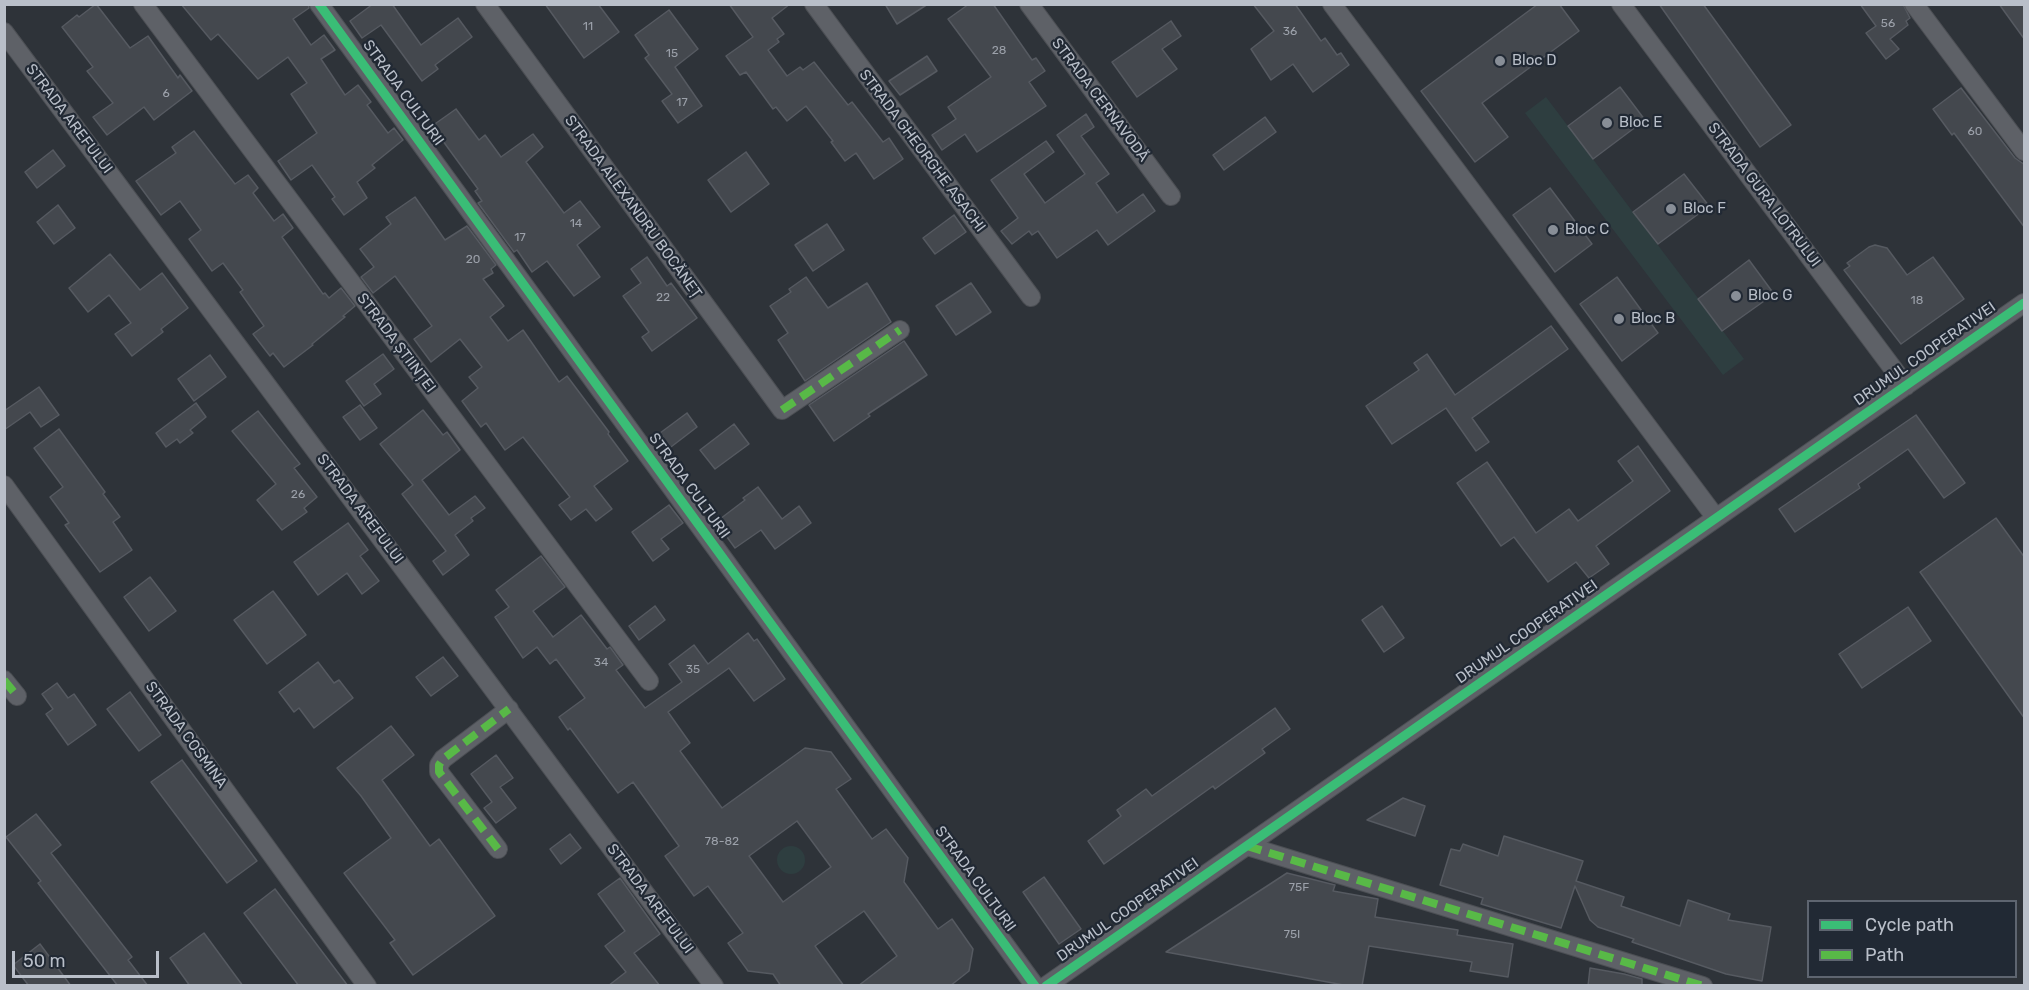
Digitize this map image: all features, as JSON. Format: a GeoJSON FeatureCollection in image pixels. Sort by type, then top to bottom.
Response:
{"type":"FeatureCollection","features":[{"type":"Feature","properties":{"kind":"street","name":"STRADA ȘTIINȚEI"},"geometry":{"type":"LineString","coordinates":[[143,4],[649,681]]}},
{"type":"Feature","properties":{"kind":"street","name":"STRADA CULTURII"},"geometry":{"type":"LineString","coordinates":[[319,4],[1035,986]]}},
{"type":"Feature","properties":{"kind":"street","name":"STRADA ALEXANDRU BOCĂNEȚ"},"geometry":{"type":"LineString","coordinates":[[484,4],[782,410],[900,330]]}},
{"type":"Feature","properties":{"kind":"street","name":"STRADA GHEORGHE ASACHI"},"geometry":{"type":"LineString","coordinates":[[814,4],[1031,297]]}},
{"type":"Feature","properties":{"kind":"street","name":"STRADA CERNAVODĂ"},"geometry":{"type":"LineString","coordinates":[[1029,4],[1171,196]]}},
{"type":"Feature","properties":{"kind":"street"},"geometry":{"type":"LineString","coordinates":[[1332,4],[1716,518]]}},
{"type":"Feature","properties":{"kind":"street","name":"STRADA GURA LOTRULUI"},"geometry":{"type":"LineString","coordinates":[[1621,4],[1906,386]]}},
{"type":"Feature","properties":{"kind":"street"},"geometry":{"type":"LineString","coordinates":[[1914,4],[2025,151]]}},
{"type":"Feature","properties":{"kind":"street","name":"STRADA AREFULUI"},"geometry":{"type":"LineString","coordinates":[[4,32],[714,986]]}},
{"type":"Feature","properties":{"kind":"street","name":"DRUMUL COOPERATIVEI"},"geometry":{"type":"LineString","coordinates":[[1046,986],[2025,303]]}},
{"type":"Feature","properties":{"kind":"street","name":"STRADA COSMINA"},"geometry":{"type":"LineString","coordinates":[[4,485],[367,986]]}},
{"type":"Feature","properties":{"kind":"street"},"geometry":{"type":"LineString","coordinates":[[4,680],[17,696]]}},
{"type":"Feature","properties":{"kind":"street"},"geometry":{"type":"LineString","coordinates":[[498,849],[439,772],[439,765],[443,759],[509,709]]}},
{"type":"Feature","properties":{"kind":"street"},"geometry":{"type":"LineString","coordinates":[[1247,846],[1703,986]]}},
{"type":"Feature","properties":{"kind":"shaded area"},"geometry":{"type":"Polygon","coordinates":[[[1546,97],[1744,359],[1723,375],[1525,113],[1546,97]]]}},
{"type":"Feature","properties":{"kind":"shaded area"},"geometry":{"type":"Polygon","coordinates":[[[791,846],[801,850],[805,860],[801,870],[791,874],[781,870],[777,860],[781,850],[791,846]]]}},
{"type":"Feature","properties":{"kind":"building"},"geometry":{"type":"Polygon","coordinates":[[[96,4],[130,48],[148,36],[178,78],[180,75],[192,91],[154,120],[144,107],[107,135],[93,117],[113,103],[87,71],[93,67],[62,27],[96,4]]]}},
{"type":"Feature","properties":{"kind":"building"},"geometry":{"type":"Polygon","coordinates":[[[181,4],[308,4],[309,8],[293,19],[311,45],[324,35],[335,50],[321,59],[345,95],[358,85],[371,102],[367,105],[388,133],[394,128],[403,140],[372,165],[375,168],[357,182],[367,198],[344,215],[332,199],[335,197],[312,165],[291,180],[278,161],[317,133],[291,94],[307,83],[288,57],[258,79],[218,34],[211,40],[181,4]]]}},
{"type":"Feature","properties":{"kind":"building"},"geometry":{"type":"Polygon","coordinates":[[[373,4],[392,4],[421,45],[458,18],[472,37],[435,65],[438,69],[422,81],[381,25],[362,38],[350,21],[373,4]]]}},
{"type":"Feature","properties":{"kind":"building"},"geometry":{"type":"Polygon","coordinates":[[[545,4],[598,4],[619,32],[584,58],[545,4]]]}},
{"type":"Feature","properties":{"kind":"building"},"geometry":{"type":"Polygon","coordinates":[[[729,4],[790,4],[772,18],[784,34],[777,39],[779,42],[768,50],[787,76],[800,67],[803,70],[814,62],[848,105],[852,102],[883,142],[889,138],[903,159],[874,179],[856,153],[845,161],[806,106],[787,121],[776,107],[773,109],[746,72],[740,75],[726,56],[753,37],[729,4]]]}},
{"type":"Feature","properties":{"kind":"building"},"geometry":{"type":"Polygon","coordinates":[[[885,4],[928,4],[897,24],[885,4]]]}},
{"type":"Feature","properties":{"kind":"building"},"geometry":{"type":"Polygon","coordinates":[[[969,4],[993,4],[1032,60],[1036,58],[1045,71],[1029,82],[1046,106],[977,152],[965,134],[942,150],[932,135],[956,119],[948,107],[991,77],[948,19],[969,4]]]}},
{"type":"Feature","properties":{"kind":"building"},"geometry":{"type":"Polygon","coordinates":[[[1253,4],[1295,4],[1321,41],[1325,38],[1337,55],[1341,53],[1349,65],[1313,92],[1293,64],[1271,80],[1251,49],[1274,31],[1253,4]]]}},
{"type":"Feature","properties":{"kind":"building","name":"Bloc D"},"geometry":{"type":"Polygon","coordinates":[[[1538,4],[1559,4],[1579,31],[1482,103],[1508,137],[1475,162],[1421,91],[1538,4]]]}},
{"type":"Feature","properties":{"kind":"building"},"geometry":{"type":"Polygon","coordinates":[[[1659,4],[1703,4],[1791,125],[1760,147],[1659,4]]]}},
{"type":"Feature","properties":{"kind":"building"},"geometry":{"type":"Polygon","coordinates":[[[1860,4],[1903,4],[1910,18],[1906,21],[1908,25],[1890,39],[1899,49],[1886,59],[1866,33],[1876,26],[1860,4]]]}},
{"type":"Feature","properties":{"kind":"building"},"geometry":{"type":"Polygon","coordinates":[[[1999,4],[2025,4],[2025,40],[1999,4]]]}},
{"type":"Feature","properties":{"kind":"building"},"geometry":{"type":"Polygon","coordinates":[[[669,10],[698,49],[675,67],[702,106],[678,123],[662,101],[672,94],[645,58],[649,55],[635,35],[669,10]]]}},
{"type":"Feature","properties":{"kind":"building"},"geometry":{"type":"Polygon","coordinates":[[[1171,21],[1181,36],[1162,49],[1177,69],[1137,97],[1112,62],[1171,21]]]}},
{"type":"Feature","properties":{"kind":"building"},"geometry":{"type":"Polygon","coordinates":[[[927,56],[937,71],[900,95],[889,81],[927,56]]]}},
{"type":"Feature","properties":{"kind":"building","name":"Bloc E"},"geometry":{"type":"Polygon","coordinates":[[[1620,87],[1645,120],[1593,159],[1568,126],[1620,87]]]}},
{"type":"Feature","properties":{"kind":"building"},"geometry":{"type":"Polygon","coordinates":[[[1961,88],[2015,158],[2025,165],[2025,228],[1954,133],[1952,135],[1933,109],[1961,88]]]}},
{"type":"Feature","properties":{"kind":"building"},"geometry":{"type":"Polygon","coordinates":[[[456,109],[479,140],[485,135],[501,157],[533,134],[543,147],[526,162],[564,213],[580,201],[600,227],[577,245],[600,277],[574,296],[547,261],[532,272],[517,250],[514,252],[478,203],[482,201],[475,191],[478,189],[432,126],[456,109]]]}},
{"type":"Feature","properties":{"kind":"building"},"geometry":{"type":"Polygon","coordinates":[[[1086,114],[1094,127],[1081,136],[1109,174],[1096,183],[1117,213],[1143,194],[1155,211],[1108,245],[1097,230],[1057,258],[1038,231],[1032,235],[1029,231],[1012,244],[1001,231],[1018,218],[991,180],[1046,141],[1054,152],[1024,174],[1045,203],[1085,174],[1057,135],[1086,114]]]}},
{"type":"Feature","properties":{"kind":"building"},"geometry":{"type":"Polygon","coordinates":[[[1265,117],[1276,132],[1224,170],[1213,155],[1265,117]]]}},
{"type":"Feature","properties":{"kind":"building"},"geometry":{"type":"Polygon","coordinates":[[[194,131],[235,184],[248,175],[258,188],[253,193],[274,221],[283,214],[293,228],[282,237],[323,294],[325,293],[329,298],[341,288],[355,306],[313,345],[284,367],[273,353],[270,356],[253,334],[264,326],[240,292],[243,290],[223,263],[212,271],[189,239],[201,230],[180,201],[161,215],[136,181],[176,153],[172,147],[194,131]]]}},
{"type":"Feature","properties":{"kind":"building"},"geometry":{"type":"Polygon","coordinates":[[[53,150],[65,166],[37,188],[25,172],[53,150]]]}},
{"type":"Feature","properties":{"kind":"building"},"geometry":{"type":"Polygon","coordinates":[[[746,152],[769,184],[731,212],[708,180],[746,152]]]}},
{"type":"Feature","properties":{"kind":"building","name":"Bloc F"},"geometry":{"type":"Polygon","coordinates":[[[1684,174],[1709,206],[1658,244],[1633,212],[1684,174]]]}},
{"type":"Feature","properties":{"kind":"building","name":"Bloc C"},"geometry":{"type":"Polygon","coordinates":[[[1550,188],[1592,244],[1555,272],[1513,215],[1550,188]]]}},
{"type":"Feature","properties":{"kind":"building"},"geometry":{"type":"Polygon","coordinates":[[[415,197],[445,240],[467,226],[496,265],[491,269],[493,273],[483,279],[504,306],[490,317],[508,341],[523,330],[559,382],[567,376],[628,461],[594,486],[612,509],[596,521],[586,509],[571,520],[559,505],[570,497],[523,437],[505,450],[486,423],[481,427],[462,401],[478,388],[469,377],[482,367],[460,339],[431,362],[414,339],[432,326],[395,276],[373,293],[361,277],[374,267],[360,249],[391,224],[386,217],[415,197]]]}},
{"type":"Feature","properties":{"kind":"building"},"geometry":{"type":"Polygon","coordinates":[[[58,205],[75,228],[54,244],[37,222],[58,205]]]}},
{"type":"Feature","properties":{"kind":"building"},"geometry":{"type":"Polygon","coordinates":[[[954,215],[966,232],[935,254],[923,238],[954,215]]]}},
{"type":"Feature","properties":{"kind":"building"},"geometry":{"type":"Polygon","coordinates":[[[827,224],[844,250],[813,271],[795,245],[827,224]]]}},
{"type":"Feature","properties":{"kind":"building"},"geometry":{"type":"Polygon","coordinates":[[[1875,245],[1887,248],[1907,275],[1933,257],[1964,299],[1901,344],[1844,270],[1850,266],[1847,263],[1875,245]]]}},
{"type":"Feature","properties":{"kind":"building"},"geometry":{"type":"Polygon","coordinates":[[[110,254],[140,290],[162,273],[188,308],[161,329],[163,332],[132,356],[115,334],[131,323],[109,295],[88,312],[69,288],[110,254]]]}},
{"type":"Feature","properties":{"kind":"building"},"geometry":{"type":"Polygon","coordinates":[[[647,257],[667,286],[671,283],[697,318],[652,351],[642,337],[649,332],[623,296],[641,283],[631,269],[647,257]]]}},
{"type":"Feature","properties":{"kind":"building","name":"Bloc G"},"geometry":{"type":"Polygon","coordinates":[[[1749,260],[1774,294],[1722,331],[1698,299],[1749,260]]]}},
{"type":"Feature","properties":{"kind":"building"},"geometry":{"type":"Polygon","coordinates":[[[806,277],[828,308],[867,283],[891,322],[805,381],[778,340],[788,333],[770,306],[791,292],[789,289],[806,277]]]}},
{"type":"Feature","properties":{"kind":"building","name":"Bloc B"},"geometry":{"type":"Polygon","coordinates":[[[1617,277],[1658,333],[1622,361],[1580,304],[1617,277]]]}},
{"type":"Feature","properties":{"kind":"building"},"geometry":{"type":"Polygon","coordinates":[[[971,283],[991,312],[956,335],[936,306],[971,283]]]}},
{"type":"Feature","properties":{"kind":"building"},"geometry":{"type":"Polygon","coordinates":[[[1551,326],[1568,349],[1472,418],[1489,442],[1476,451],[1446,408],[1392,444],[1366,406],[1419,370],[1414,363],[1427,354],[1455,395],[1551,326]]]}},
{"type":"Feature","properties":{"kind":"building"},"geometry":{"type":"Polygon","coordinates":[[[904,341],[927,375],[868,414],[870,416],[834,441],[809,405],[904,341]]]}},
{"type":"Feature","properties":{"kind":"building"},"geometry":{"type":"Polygon","coordinates":[[[383,354],[394,369],[374,384],[381,394],[364,406],[346,381],[383,354]]]}},
{"type":"Feature","properties":{"kind":"building"},"geometry":{"type":"Polygon","coordinates":[[[210,355],[226,377],[194,401],[178,379],[210,355]]]}},
{"type":"Feature","properties":{"kind":"building"},"geometry":{"type":"Polygon","coordinates":[[[39,387],[59,415],[41,427],[30,412],[4,430],[4,411],[39,387]]]}},
{"type":"Feature","properties":{"kind":"building"},"geometry":{"type":"Polygon","coordinates":[[[196,403],[206,417],[190,430],[193,433],[180,443],[177,439],[166,447],[156,433],[196,403]]]}},
{"type":"Feature","properties":{"kind":"building"},"geometry":{"type":"Polygon","coordinates":[[[360,405],[377,428],[360,440],[343,417],[360,405]]]}},
{"type":"Feature","properties":{"kind":"building"},"geometry":{"type":"Polygon","coordinates":[[[423,410],[443,435],[447,432],[460,450],[422,480],[449,515],[475,496],[485,508],[471,518],[473,521],[455,535],[469,555],[443,575],[433,561],[446,551],[402,494],[413,485],[380,444],[423,410]]]}},
{"type":"Feature","properties":{"kind":"building"},"geometry":{"type":"Polygon","coordinates":[[[258,411],[300,464],[294,468],[317,497],[304,508],[307,512],[282,530],[257,500],[276,484],[232,431],[258,411]]]}},
{"type":"Feature","properties":{"kind":"building"},"geometry":{"type":"Polygon","coordinates":[[[687,413],[697,427],[667,450],[656,436],[687,413]]]}},
{"type":"Feature","properties":{"kind":"building"},"geometry":{"type":"Polygon","coordinates":[[[1916,415],[1965,483],[1944,498],[1908,449],[1858,484],[1860,488],[1795,532],[1779,509],[1916,415]]]}},
{"type":"Feature","properties":{"kind":"building"},"geometry":{"type":"Polygon","coordinates":[[[734,424],[749,444],[715,469],[700,450],[734,424]]]}},
{"type":"Feature","properties":{"kind":"building"},"geometry":{"type":"Polygon","coordinates":[[[59,429],[105,492],[103,494],[120,517],[113,522],[132,550],[100,572],[65,525],[69,523],[50,497],[63,487],[34,448],[59,429]]]}},
{"type":"Feature","properties":{"kind":"building"},"geometry":{"type":"Polygon","coordinates":[[[1638,446],[1670,491],[1596,546],[1609,564],[1589,578],[1576,562],[1548,582],[1514,537],[1501,546],[1457,483],[1487,462],[1536,533],[1569,509],[1578,521],[1633,481],[1618,461],[1638,446]]]}},
{"type":"Feature","properties":{"kind":"building"},"geometry":{"type":"Polygon","coordinates":[[[758,487],[782,519],[799,506],[811,523],[775,549],[761,530],[735,548],[716,522],[758,487]]]}},
{"type":"Feature","properties":{"kind":"building"},"geometry":{"type":"Polygon","coordinates":[[[669,505],[683,523],[661,539],[669,549],[653,561],[632,532],[669,505]]]}},
{"type":"Feature","properties":{"kind":"building"},"geometry":{"type":"Polygon","coordinates":[[[1996,518],[2025,558],[2025,719],[1920,572],[1996,518]]]}},
{"type":"Feature","properties":{"kind":"building"},"geometry":{"type":"Polygon","coordinates":[[[348,523],[368,550],[360,556],[379,581],[362,594],[347,573],[318,595],[294,562],[348,523]]]}},
{"type":"Feature","properties":{"kind":"building"},"geometry":{"type":"Polygon","coordinates":[[[541,556],[565,587],[533,611],[553,637],[581,615],[607,649],[610,647],[623,665],[616,670],[645,708],[682,682],[669,664],[694,645],[708,664],[748,633],[754,641],[757,639],[785,679],[754,701],[729,668],[668,712],[690,743],[680,751],[722,808],[805,748],[831,752],[851,779],[836,789],[872,839],[886,829],[908,858],[904,882],[938,929],[952,919],[973,949],[969,971],[950,986],[858,986],[897,956],[864,911],[815,946],[844,986],[781,986],[773,974],[748,971],[728,943],[743,933],[708,886],[694,896],[665,856],[679,846],[633,782],[618,793],[570,728],[568,730],[559,717],[585,698],[556,659],[550,664],[537,647],[523,658],[495,617],[509,607],[496,590],[541,556]],[[797,821],[749,856],[783,902],[831,867],[797,821]]]}},
{"type":"Feature","properties":{"kind":"building"},"geometry":{"type":"Polygon","coordinates":[[[150,577],[176,611],[149,631],[124,597],[150,577]]]}},
{"type":"Feature","properties":{"kind":"building"},"geometry":{"type":"Polygon","coordinates":[[[273,591],[306,635],[267,664],[234,620],[273,591]]]}},
{"type":"Feature","properties":{"kind":"building"},"geometry":{"type":"Polygon","coordinates":[[[655,606],[665,620],[639,640],[629,626],[655,606]]]}},
{"type":"Feature","properties":{"kind":"building"},"geometry":{"type":"Polygon","coordinates":[[[1382,606],[1404,638],[1384,652],[1362,620],[1382,606]]]}},
{"type":"Feature","properties":{"kind":"building"},"geometry":{"type":"Polygon","coordinates":[[[1908,607],[1931,641],[1862,688],[1839,654],[1908,607]]]}},
{"type":"Feature","properties":{"kind":"building"},"geometry":{"type":"Polygon","coordinates":[[[443,657],[458,676],[431,696],[416,677],[443,657]]]}},
{"type":"Feature","properties":{"kind":"building"},"geometry":{"type":"Polygon","coordinates":[[[318,662],[334,683],[339,680],[353,698],[314,728],[299,708],[294,712],[279,692],[318,662]]]}},
{"type":"Feature","properties":{"kind":"building"},"geometry":{"type":"Polygon","coordinates":[[[57,683],[68,698],[74,694],[96,725],[68,745],[46,714],[53,709],[42,694],[57,683]]]}},
{"type":"Feature","properties":{"kind":"building"},"geometry":{"type":"Polygon","coordinates":[[[130,692],[161,735],[139,751],[107,709],[130,692]]]}},
{"type":"Feature","properties":{"kind":"building"},"geometry":{"type":"Polygon","coordinates":[[[1275,708],[1290,729],[1262,749],[1265,753],[1215,789],[1213,786],[1104,864],[1088,841],[1121,816],[1117,810],[1146,789],[1152,796],[1275,708]]]}},
{"type":"Feature","properties":{"kind":"building"},"geometry":{"type":"Polygon","coordinates":[[[391,726],[414,755],[382,780],[430,846],[439,839],[495,916],[413,975],[390,943],[395,940],[344,873],[391,838],[361,796],[337,768],[391,726]]]}},
{"type":"Feature","properties":{"kind":"building"},"geometry":{"type":"Polygon","coordinates":[[[496,755],[513,778],[500,787],[516,808],[496,823],[484,808],[492,802],[471,774],[496,755]]]}},
{"type":"Feature","properties":{"kind":"building"},"geometry":{"type":"Polygon","coordinates":[[[182,760],[257,861],[227,883],[151,782],[182,760]]]}},
{"type":"Feature","properties":{"kind":"building"},"geometry":{"type":"Polygon","coordinates":[[[1403,798],[1425,806],[1415,836],[1367,820],[1403,798]]]}},
{"type":"Feature","properties":{"kind":"building"},"geometry":{"type":"Polygon","coordinates":[[[36,814],[61,845],[51,853],[132,957],[128,960],[148,986],[118,986],[38,883],[41,881],[6,837],[36,814]]]}},
{"type":"Feature","properties":{"kind":"building"},"geometry":{"type":"Polygon","coordinates":[[[570,834],[581,848],[561,864],[550,849],[570,834]]]}},
{"type":"Feature","properties":{"kind":"building"},"geometry":{"type":"Polygon","coordinates":[[[1504,836],[1583,861],[1576,881],[1624,897],[1621,906],[1680,926],[1688,900],[1730,914],[1728,920],[1771,927],[1762,981],[1726,974],[1632,942],[1634,939],[1598,927],[1590,920],[1575,886],[1561,928],[1481,904],[1483,898],[1440,885],[1451,849],[1460,851],[1463,844],[1498,856],[1504,836]]]}},
{"type":"Feature","properties":{"kind":"building"},"geometry":{"type":"Polygon","coordinates":[[[1287,873],[1335,885],[1333,891],[1378,899],[1375,917],[1458,930],[1457,935],[1513,944],[1508,977],[1470,971],[1472,962],[1369,946],[1362,986],[1349,986],[1166,952],[1287,873]]]}},
{"type":"Feature","properties":{"kind":"building"},"geometry":{"type":"Polygon","coordinates":[[[1044,877],[1081,929],[1059,944],[1023,892],[1044,877]]]}},
{"type":"Feature","properties":{"kind":"building"},"geometry":{"type":"Polygon","coordinates":[[[620,878],[660,934],[634,953],[660,986],[608,986],[626,972],[605,946],[625,931],[598,894],[620,878]]]}},
{"type":"Feature","properties":{"kind":"building"},"geometry":{"type":"Polygon","coordinates":[[[275,889],[348,986],[299,986],[244,913],[275,889]]]}},
{"type":"Feature","properties":{"kind":"building"},"geometry":{"type":"Polygon","coordinates":[[[204,933],[243,986],[190,986],[170,958],[204,933]]]}},
{"type":"Feature","properties":{"kind":"building"},"geometry":{"type":"Polygon","coordinates":[[[40,944],[71,986],[29,986],[13,965],[40,944]]]}},
{"type":"Feature","properties":{"kind":"building"},"geometry":{"type":"Polygon","coordinates":[[[1590,968],[1642,979],[1642,986],[1588,986],[1590,968]]]}},
{"type":"Feature","properties":{"kind":"marked path"},"geometry":{"type":"LineString","coordinates":[[782,410],[900,330]]}},
{"type":"Feature","properties":{"kind":"marked path"},"geometry":{"type":"LineString","coordinates":[[4,680],[17,696]]}},
{"type":"Feature","properties":{"kind":"marked path"},"geometry":{"type":"LineString","coordinates":[[498,849],[439,772],[439,765],[443,759],[509,709]]}},
{"type":"Feature","properties":{"kind":"marked path"},"geometry":{"type":"LineString","coordinates":[[1247,846],[1703,986]]}},
{"type":"Feature","properties":{"kind":"cycle path"},"geometry":{"type":"LineString","coordinates":[[319,4],[1035,986]]}},
{"type":"Feature","properties":{"kind":"cycle path"},"geometry":{"type":"LineString","coordinates":[[1046,986],[2024,303]]}},
{"type":"Feature","properties":{"kind":"place","name":"Bloc D"},"geometry":{"type":"Point","coordinates":[1500,61]}},
{"type":"Feature","properties":{"kind":"place","name":"Bloc E"},"geometry":{"type":"Point","coordinates":[1607,123]}},
{"type":"Feature","properties":{"kind":"place","name":"Bloc F"},"geometry":{"type":"Point","coordinates":[1671,209]}},
{"type":"Feature","properties":{"kind":"place","name":"Bloc C"},"geometry":{"type":"Point","coordinates":[1553,230]}},
{"type":"Feature","properties":{"kind":"place","name":"Bloc G"},"geometry":{"type":"Point","coordinates":[1736,296]}},
{"type":"Feature","properties":{"kind":"place","name":"Bloc B"},"geometry":{"type":"Point","coordinates":[1619,319]}}]}
